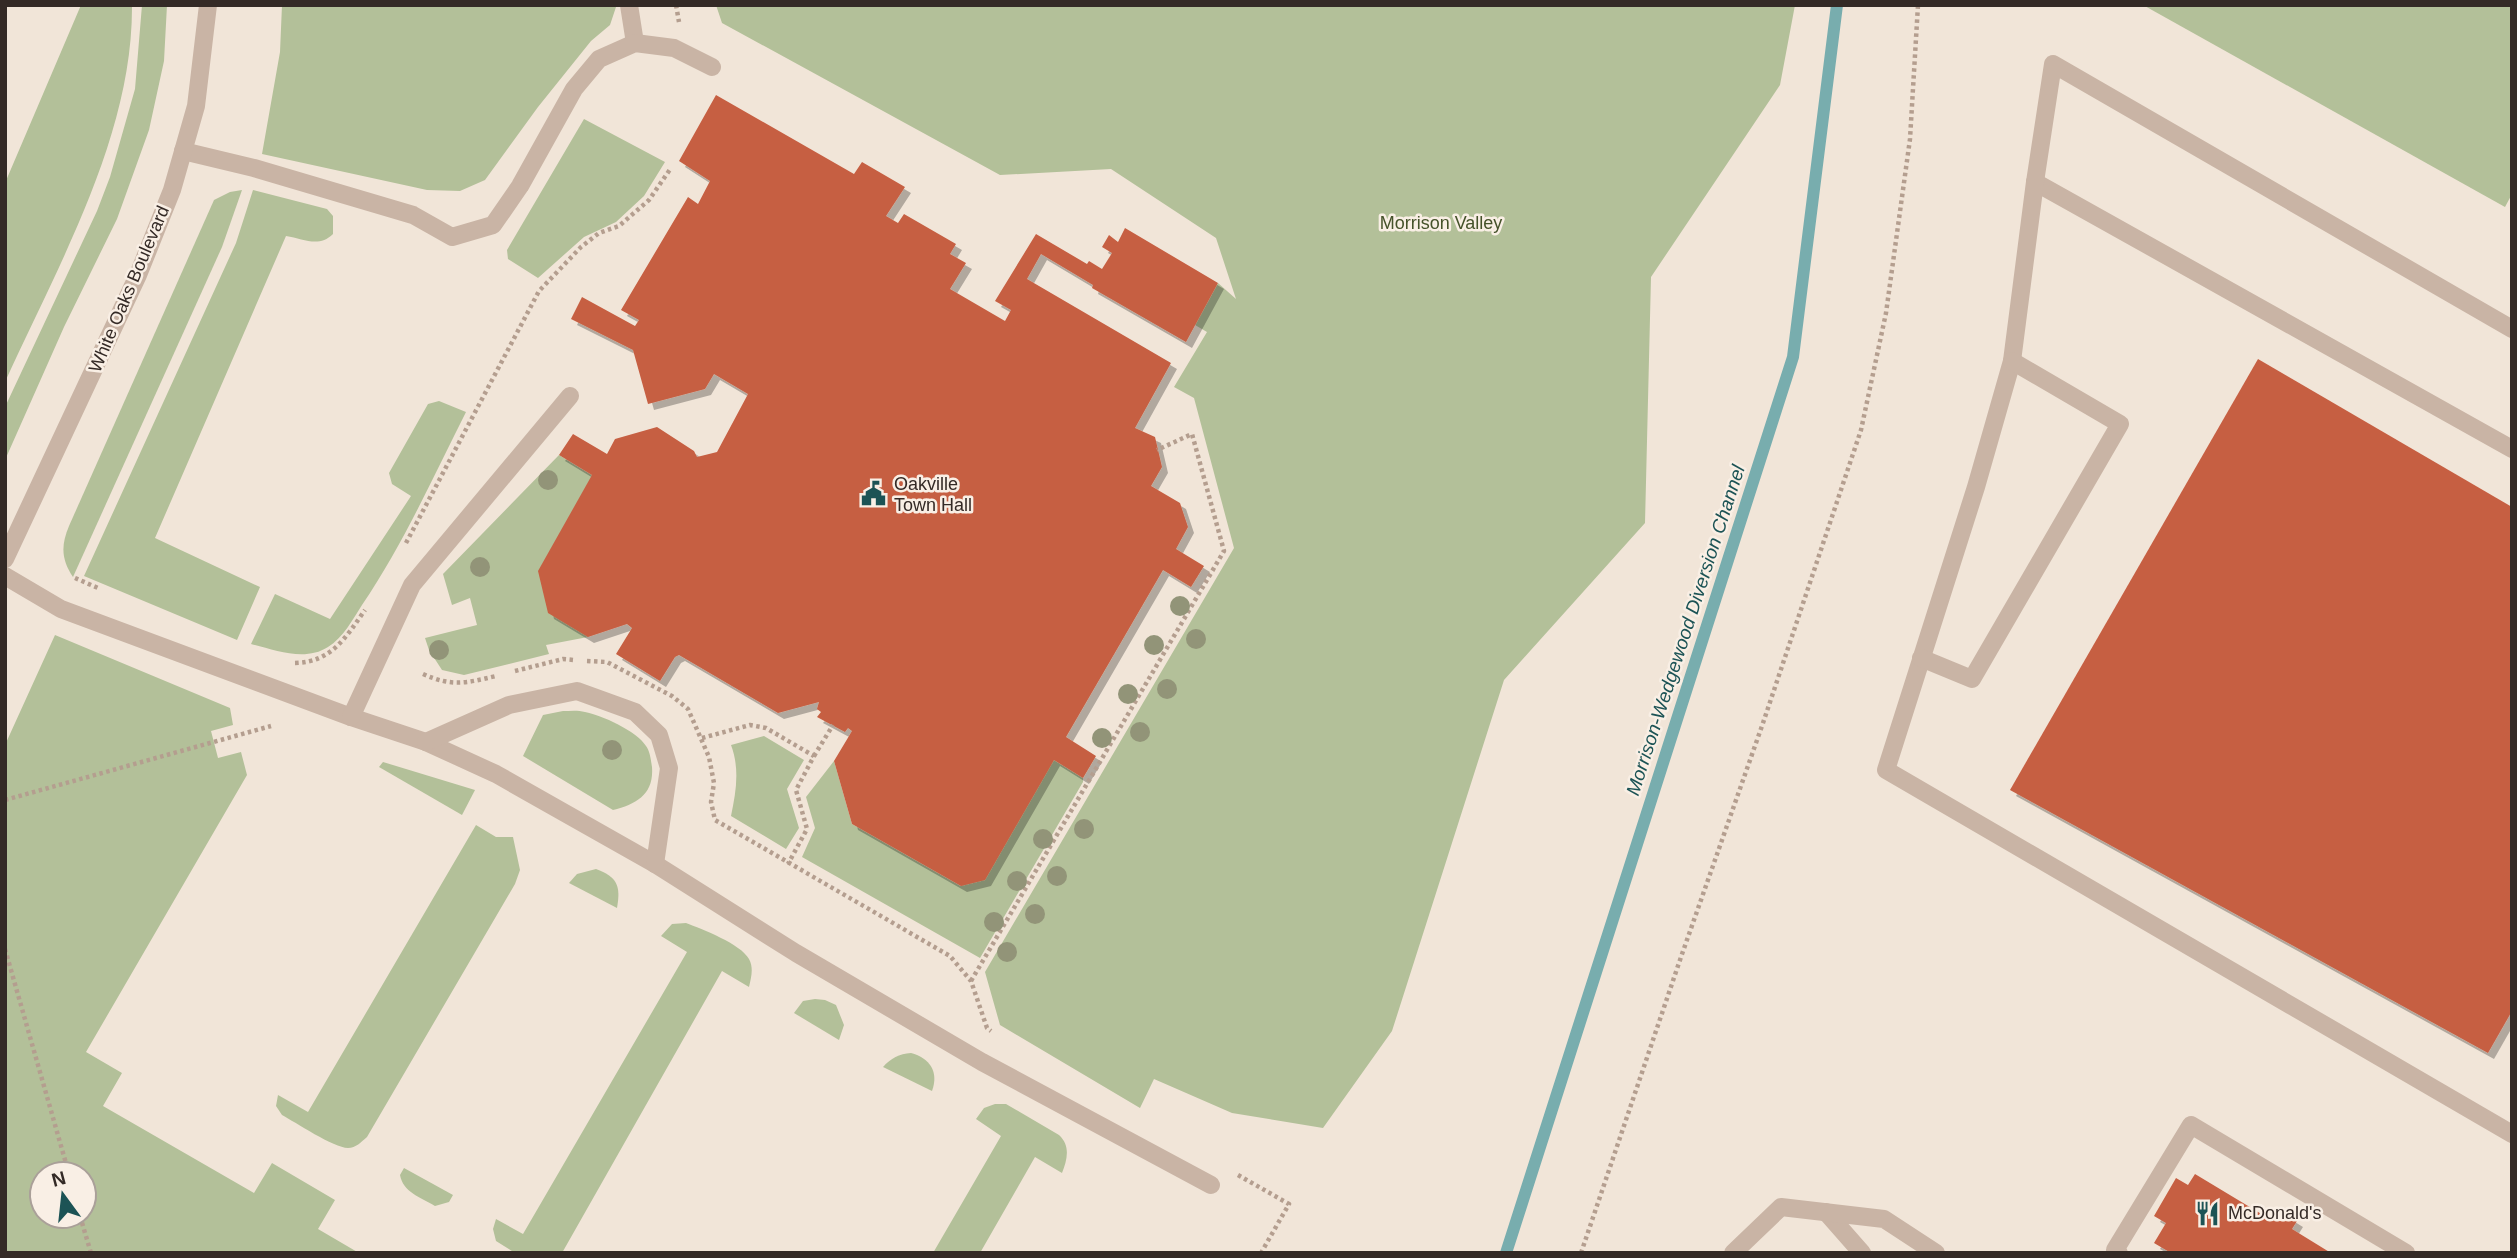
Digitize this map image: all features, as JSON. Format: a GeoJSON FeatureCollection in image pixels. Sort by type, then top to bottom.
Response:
{"type":"FeatureCollection","features":[{"type":"Feature","properties":{"kind":"street","name":"White Oaks Boulevard"},"geometry":{"type":"LineString","coordinates":[[5,559],[138,275],[172,190],[196,106],[208,5]]}},
{"type":"Feature","properties":{"kind":"street"},"geometry":{"type":"LineString","coordinates":[[629,5],[635,43]]}},
{"type":"Feature","properties":{"kind":"street"},"geometry":{"type":"LineString","coordinates":[[183,151],[254,167],[413,215],[452,237],[493,225],[520,186],[574,89],[599,59],[635,43],[674,48],[712,67]]}},
{"type":"Feature","properties":{"kind":"street"},"geometry":{"type":"LineString","coordinates":[[2510,1127],[1886,770],[1976,487],[2012,361],[2053,64],[2512,329]]}},
{"type":"Feature","properties":{"kind":"street"},"geometry":{"type":"LineString","coordinates":[[2035,182],[2512,449]]}},
{"type":"Feature","properties":{"kind":"street"},"geometry":{"type":"LineString","coordinates":[[1921,658],[1972,679],[2120,424],[2012,361]]}},
{"type":"Feature","properties":{"kind":"street"},"geometry":{"type":"LineString","coordinates":[[351,717],[412,585],[570,396]]}},
{"type":"Feature","properties":{"kind":"street"},"geometry":{"type":"LineString","coordinates":[[5,576],[61,609],[351,717],[426,742],[496,774],[655,864],[796,953],[970,1055],[1211,1185]]}},
{"type":"Feature","properties":{"kind":"street"},"geometry":{"type":"LineString","coordinates":[[426,742],[509,705],[577,691],[635,712],[659,735],[669,768],[655,864]]}},
{"type":"Feature","properties":{"kind":"street"},"geometry":{"type":"LineString","coordinates":[[2119,1253],[2115,1250],[2191,1125],[2406,1253]]}},
{"type":"Feature","properties":{"kind":"street"},"geometry":{"type":"LineString","coordinates":[[1733,1253],[1781,1207],[1884,1219],[1936,1253]]}},
{"type":"Feature","properties":{"kind":"street"},"geometry":{"type":"LineString","coordinates":[[1826,1212],[1862,1253]]}},
{"type":"Feature","properties":{"kind":"path"},"geometry":{"type":"LineString","coordinates":[[1581,1253],[1861,430],[1886,313],[1909,153],[1919,5]]}},
{"type":"Feature","properties":{"kind":"path"},"geometry":{"type":"LineString","coordinates":[[405,545],[539,291],[581,247],[599,233],[619,226],[649,200],[671,168]]}},
{"type":"Feature","properties":{"kind":"path"},"geometry":{"type":"LineString","coordinates":[[971,981],[1224,551],[1192,434],[1157,450]]}},
{"type":"Feature","properties":{"kind":"path"},"geometry":{"type":"LineString","coordinates":[[75,578],[100,589]]}},
{"type":"Feature","properties":{"kind":"path"},"geometry":{"type":"LineString","coordinates":[[292,663],[316,661],[332,651],[368,606]]}},
{"type":"Feature","properties":{"kind":"path"},"geometry":{"type":"LineString","coordinates":[[513,671],[563,659],[607,662],[673,696],[688,709],[709,757],[715,820],[950,956],[971,981],[987,1028],[999,1035]]}},
{"type":"Feature","properties":{"kind":"path"},"geometry":{"type":"LineString","coordinates":[[422,674],[443,683],[471,682],[500,675]]}},
{"type":"Feature","properties":{"kind":"path"},"geometry":{"type":"LineString","coordinates":[[702,738],[750,725],[766,728],[814,756]]}},
{"type":"Feature","properties":{"kind":"path"},"geometry":{"type":"LineString","coordinates":[[788,864],[807,829],[796,790],[833,725]]}},
{"type":"Feature","properties":{"kind":"path"},"geometry":{"type":"LineString","coordinates":[[5,800],[271,726]]}},
{"type":"Feature","properties":{"kind":"path"},"geometry":{"type":"LineString","coordinates":[[5,949],[65,1160]]}},
{"type":"Feature","properties":{"kind":"path"},"geometry":{"type":"LineString","coordinates":[[1228,1169],[1289,1204],[1261,1253]]}},
{"type":"Feature","properties":{"kind":"path"},"geometry":{"type":"LineString","coordinates":[[84,1230],[91,1253]]}},
{"type":"Feature","properties":{"kind":"green space"},"geometry":{"type":"Polygon","coordinates":[[[81,5],[132,5],[129,54],[120,103],[89,199],[5,382],[5,183],[81,5]]]}},
{"type":"Feature","properties":{"kind":"green space"},"geometry":{"type":"Polygon","coordinates":[[[142,5],[167,5],[164,61],[149,130],[117,219],[64,327],[5,460],[5,407],[97,211],[110,177],[135,89],[142,5]]]}},
{"type":"Feature","properties":{"kind":"green space"},"geometry":{"type":"Polygon","coordinates":[[[282,5],[616,7],[610,25],[591,41],[538,107],[485,180],[460,191],[427,190],[262,154],[280,52],[282,5]]]}},
{"type":"Feature","properties":{"kind":"green space","name":"Morrison Valley"},"geometry":{"type":"Polygon","coordinates":[[[716,5],[1795,5],[1780,85],[1651,277],[1645,523],[1504,680],[1392,1031],[1323,1128],[1232,1113],[1154,1079],[1140,1108],[1000,1025],[985,972],[1234,548],[1194,398],[1174,387],[1207,332],[1195,325],[1218,283],[1236,299],[1216,238],[1111,169],[1000,175],[722,23],[716,5]]]}},
{"type":"Feature","properties":{"kind":"green space"},"geometry":{"type":"Polygon","coordinates":[[[2143,5],[2512,5],[2512,194],[2505,207],[2143,5]]]}},
{"type":"Feature","properties":{"kind":"green space"},"geometry":{"type":"Polygon","coordinates":[[[584,119],[665,162],[644,196],[616,222],[584,237],[538,278],[508,259],[507,250],[584,119]]]}},
{"type":"Feature","properties":{"kind":"green space"},"geometry":{"type":"Polygon","coordinates":[[[242,190],[222,247],[73,577],[66,564],[64,552],[69,526],[214,200],[230,192],[242,190]]]}},
{"type":"Feature","properties":{"kind":"green space"},"geometry":{"type":"Polygon","coordinates":[[[253,190],[327,209],[333,216],[333,234],[317,242],[286,236],[155,538],[260,587],[237,640],[84,576],[236,243],[253,190]]]}},
{"type":"Feature","properties":{"kind":"green space"},"geometry":{"type":"Polygon","coordinates":[[[439,401],[466,412],[404,535],[343,633],[328,647],[310,654],[280,652],[251,644],[275,594],[330,619],[411,496],[392,484],[389,473],[428,404],[439,401]]]}},
{"type":"Feature","properties":{"kind":"green space"},"geometry":{"type":"Polygon","coordinates":[[[559,455],[592,475],[588,637],[546,645],[549,654],[464,675],[442,670],[425,638],[477,625],[470,598],[452,605],[443,574],[559,455]]]}},
{"type":"Feature","properties":{"kind":"green space"},"geometry":{"type":"Polygon","coordinates":[[[55,635],[230,708],[233,725],[211,731],[218,758],[241,752],[247,775],[86,1052],[122,1073],[103,1106],[254,1193],[272,1163],[335,1200],[318,1229],[359,1253],[5,1253],[5,745],[55,635]]]}},
{"type":"Feature","properties":{"kind":"green space"},"geometry":{"type":"Polygon","coordinates":[[[582,711],[600,716],[627,729],[641,740],[646,746],[652,767],[650,784],[642,796],[630,805],[613,810],[523,756],[543,715],[582,711]]]}},
{"type":"Feature","properties":{"kind":"green space"},"geometry":{"type":"Polygon","coordinates":[[[764,736],[804,760],[787,789],[799,828],[786,849],[731,816],[736,772],[731,745],[764,736]]]}},
{"type":"Feature","properties":{"kind":"green space"},"geometry":{"type":"Polygon","coordinates":[[[1054,760],[1083,778],[1083,782],[980,958],[802,857],[815,828],[806,797],[834,761],[852,824],[961,886],[1054,760]]]}},
{"type":"Feature","properties":{"kind":"green space"},"geometry":{"type":"Polygon","coordinates":[[[383,762],[475,790],[462,815],[379,767],[383,762]]]}},
{"type":"Feature","properties":{"kind":"green space"},"geometry":{"type":"Polygon","coordinates":[[[476,825],[496,837],[513,837],[520,870],[515,884],[367,1137],[351,1148],[334,1144],[282,1115],[276,1106],[278,1095],[308,1112],[476,825]]]}},
{"type":"Feature","properties":{"kind":"green space"},"geometry":{"type":"Polygon","coordinates":[[[596,869],[609,875],[616,883],[617,908],[569,883],[577,874],[596,869]]]}},
{"type":"Feature","properties":{"kind":"green space"},"geometry":{"type":"Polygon","coordinates":[[[686,923],[745,953],[752,973],[749,987],[722,971],[562,1253],[515,1253],[496,1241],[493,1229],[496,1219],[523,1234],[687,952],[661,936],[672,924],[686,923]]]}},
{"type":"Feature","properties":{"kind":"green space"},"geometry":{"type":"Polygon","coordinates":[[[815,999],[836,1005],[844,1025],[839,1040],[794,1013],[803,1001],[815,999]]]}},
{"type":"Feature","properties":{"kind":"green space"},"geometry":{"type":"Polygon","coordinates":[[[911,1053],[923,1058],[931,1067],[934,1078],[932,1091],[883,1067],[895,1057],[911,1053]]]}},
{"type":"Feature","properties":{"kind":"green space"},"geometry":{"type":"Polygon","coordinates":[[[1006,1104],[1063,1139],[1067,1148],[1062,1173],[1035,1157],[980,1253],[933,1253],[1001,1136],[976,1119],[984,1108],[1006,1104]]]}},
{"type":"Feature","properties":{"kind":"green space"},"geometry":{"type":"Polygon","coordinates":[[[404,1168],[453,1195],[449,1202],[435,1206],[413,1194],[402,1181],[400,1175],[404,1168]]]}},
{"type":"Feature","properties":{"kind":"building","name":"Oakville Town Hall"},"geometry":{"type":"Polygon","coordinates":[[[716,95],[854,174],[862,162],[905,187],[886,216],[898,223],[904,214],[956,244],[950,254],[966,263],[950,289],[1005,321],[1011,310],[995,301],[1036,234],[1087,264],[1089,261],[1102,269],[1112,253],[1102,247],[1109,235],[1118,242],[1125,228],[1218,283],[1186,342],[1092,288],[1093,285],[1041,254],[1027,279],[1171,363],[1135,428],[1155,437],[1162,467],[1151,486],[1180,503],[1188,527],[1176,549],[1204,566],[1191,587],[1163,570],[1066,737],[1096,756],[1083,778],[1054,760],[985,880],[961,886],[852,824],[834,761],[852,731],[848,728],[845,732],[817,717],[821,712],[817,709],[819,702],[778,713],[679,655],[660,681],[616,654],[632,628],[627,624],[588,637],[548,613],[538,571],[592,475],[559,455],[573,434],[607,454],[615,439],[657,427],[694,451],[697,457],[717,452],[748,394],[714,374],[705,389],[648,404],[633,350],[571,319],[582,297],[635,326],[639,320],[621,310],[688,197],[698,204],[710,181],[679,161],[716,95]]]}},
{"type":"Feature","properties":{"kind":"building"},"geometry":{"type":"Polygon","coordinates":[[[2258,359],[2512,507],[2512,1011],[2488,1053],[2010,790],[2258,359]]]}},
{"type":"Feature","properties":{"kind":"building","name":"McDonald's"},"geometry":{"type":"Polygon","coordinates":[[[2195,1174],[2273,1221],[2279,1210],[2297,1221],[2292,1229],[2331,1253],[2171,1253],[2154,1243],[2166,1223],[2154,1216],[2176,1178],[2188,1185],[2195,1174]]]}},
{"type":"Feature","properties":{"kind":"waterway","name":"Morrison-Wedgewood Diversion Channel"},"geometry":{"type":"LineString","coordinates":[[1506,1253],[1793,357],[1837,5]]}},
{"type":"Feature","properties":{"kind":"place","name":"Oakville Town Hall"},"geometry":{"type":"Point","coordinates":[874,494]}},
{"type":"Feature","properties":{"kind":"place","name":"McDonald's"},"geometry":{"type":"Point","coordinates":[2208,1213]}}]}
